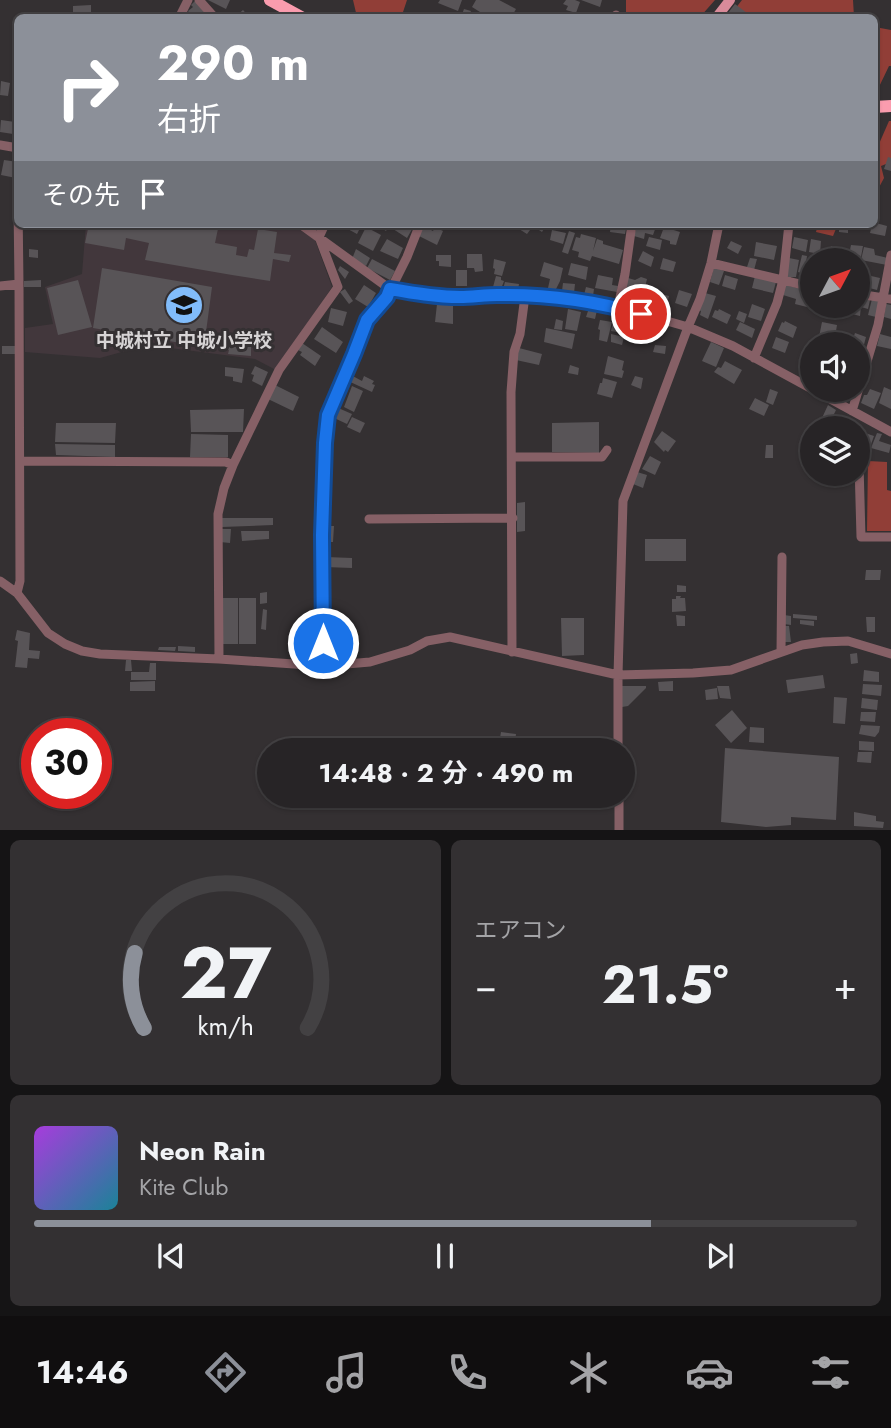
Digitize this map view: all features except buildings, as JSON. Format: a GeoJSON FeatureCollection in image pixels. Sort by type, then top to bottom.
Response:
{"type":"FeatureCollection","features":[{"type":"Feature","properties":{"kind":"highway"},"geometry":{"type":"LineString","coordinates":[[270,0],[296,14]]}},
{"type":"Feature","properties":{"kind":"main road"},"geometry":{"type":"LineString","coordinates":[[719,14],[730,0]]}},
{"type":"Feature","properties":{"kind":"street"},"geometry":{"type":"LineString","coordinates":[[199,0],[211,14]]}},
{"type":"Feature","properties":{"kind":"street"},"geometry":{"type":"LineString","coordinates":[[17,593],[20,581],[18,228]]}},
{"type":"Feature","properties":{"kind":"street"},"geometry":{"type":"LineString","coordinates":[[307,228],[390,289],[448,297],[525,296],[618,307],[688,327],[733,345],[800,383]]}},
{"type":"Feature","properties":{"kind":"street"},"geometry":{"type":"LineString","coordinates":[[219,659],[218,514],[224,488],[279,370],[338,287],[319,237],[323,228]]}},
{"type":"Feature","properties":{"kind":"street"},"geometry":{"type":"LineString","coordinates":[[323,666],[322,535],[328,415],[367,320],[387,297],[418,228]]}},
{"type":"Feature","properties":{"kind":"street"},"geometry":{"type":"LineString","coordinates":[[618,307],[631,228]]}},
{"type":"Feature","properties":{"kind":"street"},"geometry":{"type":"LineString","coordinates":[[618,738],[623,501],[700,299],[718,228]]}},
{"type":"Feature","properties":{"kind":"street"},"geometry":{"type":"LineString","coordinates":[[754,358],[783,280],[789,228]]}},
{"type":"Feature","properties":{"kind":"street"},"geometry":{"type":"LineString","coordinates":[[852,411],[887,298],[891,255]]}},
{"type":"Feature","properties":{"kind":"street"},"geometry":{"type":"LineString","coordinates":[[711,263],[800,284]]}},
{"type":"Feature","properties":{"kind":"street"},"geometry":{"type":"LineString","coordinates":[[0,286],[19,284]]}},
{"type":"Feature","properties":{"kind":"street"},"geometry":{"type":"LineString","coordinates":[[512,652],[511,393],[514,352],[520,334],[525,296]]}},
{"type":"Feature","properties":{"kind":"street"},"geometry":{"type":"LineString","coordinates":[[835,402],[891,432]]}},
{"type":"Feature","properties":{"kind":"street"},"geometry":{"type":"LineString","coordinates":[[512,457],[603,457],[607,450]]}},
{"type":"Feature","properties":{"kind":"street"},"geometry":{"type":"LineString","coordinates":[[20,461],[226,462],[233,465]]}},
{"type":"Feature","properties":{"kind":"street"},"geometry":{"type":"LineString","coordinates":[[860,486],[861,537],[891,537]]}},
{"type":"Feature","properties":{"kind":"street"},"geometry":{"type":"LineString","coordinates":[[369,519],[513,518]]}},
{"type":"Feature","properties":{"kind":"street"},"geometry":{"type":"LineString","coordinates":[[781,652],[782,557]]}},
{"type":"Feature","properties":{"kind":"street"},"geometry":{"type":"LineString","coordinates":[[0,581],[17,593],[48,634],[82,651],[100,654],[323,666],[370,662],[410,650],[427,641],[450,637],[618,675],[731,670],[802,645],[848,641],[891,654]]}},
{"type":"Feature","properties":{"kind":"street"},"geometry":{"type":"LineString","coordinates":[[619,808],[619,830]]}},
{"type":"Feature","properties":{"kind":"shaded area"},"geometry":{"type":"Polygon","coordinates":[[[353,0],[407,0],[402,14],[356,14],[353,0]]]}},
{"type":"Feature","properties":{"kind":"shaded area"},"geometry":{"type":"Polygon","coordinates":[[[626,0],[715,0],[703,14],[626,14],[626,0]]]}},
{"type":"Feature","properties":{"kind":"shaded area"},"geometry":{"type":"Polygon","coordinates":[[[742,0],[853,0],[854,14],[731,14],[742,0]]]}},
{"type":"Feature","properties":{"kind":"shaded area"},"geometry":{"type":"Polygon","coordinates":[[[878,28],[891,30],[889,66],[878,89],[878,28]]]}},
{"type":"Feature","properties":{"kind":"shaded area"},"geometry":{"type":"Polygon","coordinates":[[[891,121],[891,162],[881,166],[884,178],[878,189],[878,146],[891,121]]]}},
{"type":"Feature","properties":{"kind":"shaded area","name":"中城村立 中城小学校"},"geometry":{"type":"Polygon","coordinates":[[[86,228],[297,228],[315,240],[332,287],[276,370],[255,359],[147,345],[100,358],[25,352],[25,328],[53,324],[45,287],[82,274],[86,228]]]}},
{"type":"Feature","properties":{"kind":"shaded area"},"geometry":{"type":"Polygon","coordinates":[[[817,228],[836,228],[833,236],[816,232],[817,228]]]}},
{"type":"Feature","properties":{"kind":"shaded area"},"geometry":{"type":"Polygon","coordinates":[[[870,461],[887,462],[887,490],[891,491],[891,531],[867,531],[870,461]]]}},
{"type":"Feature","properties":{"kind":"place","name":"中城村立 中城小学校"},"geometry":{"type":"Point","coordinates":[184,305]}},
{"type":"Feature","properties":{"kind":"route"},"geometry":{"type":"LineString","coordinates":[[323,643],[322,535],[328,415],[367,320],[387,297],[390,289],[436,296],[556,298],[618,307],[641,314]]}}]}
